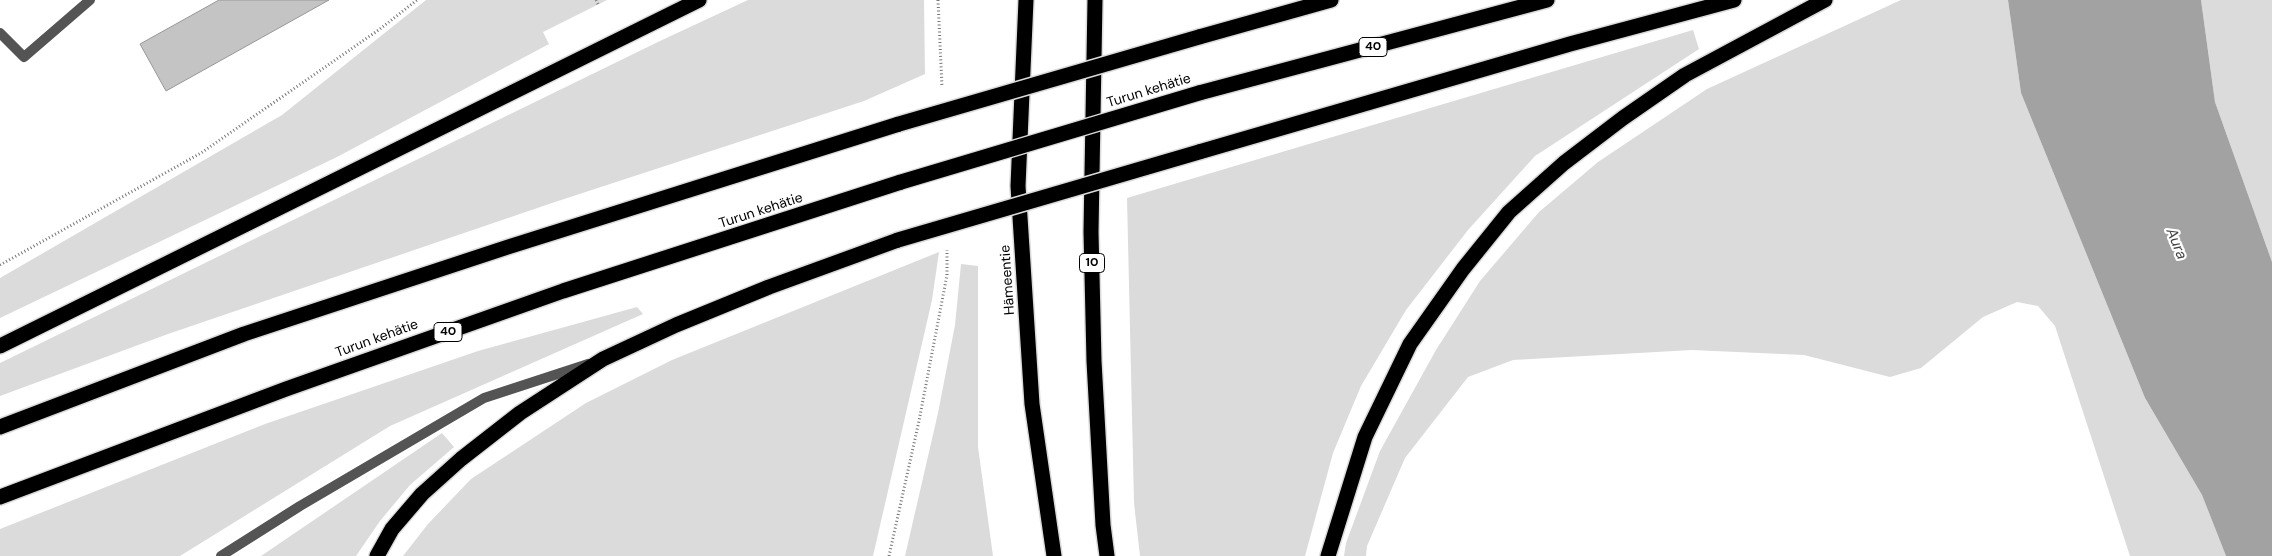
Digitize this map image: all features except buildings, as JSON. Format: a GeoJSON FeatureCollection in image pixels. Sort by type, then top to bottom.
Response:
{"type":"FeatureCollection","features":[{"type":"Feature","properties":{"kind":"highway"},"geometry":{"type":"LineString","coordinates":[[0,346],[699,0]]}},
{"type":"Feature","properties":{"kind":"highway","name":"Hämeentie"},"geometry":{"type":"LineString","coordinates":[[1026,0],[1018,186],[1032,404],[1054,556]]}},
{"type":"Feature","properties":{"kind":"highway","name":"10"},"geometry":{"type":"LineString","coordinates":[[1095,0],[1092,232],[1094,351],[1103,525],[1107,556]]}},
{"type":"Feature","properties":{"kind":"highway"},"geometry":{"type":"LineString","coordinates":[[0,428],[244,334],[508,247],[899,124],[1331,0]]}},
{"type":"Feature","properties":{"kind":"highway","name":"Turun kehätie"},"geometry":{"type":"LineString","coordinates":[[0,496],[286,389],[563,291],[901,182],[1199,93],[1546,0]]}},
{"type":"Feature","properties":{"kind":"highway"},"geometry":{"type":"LineString","coordinates":[[377,556],[392,529],[422,494],[520,413],[603,359],[676,325],[769,287],[898,240],[1570,44],[1734,0]]}},
{"type":"Feature","properties":{"kind":"highway"},"geometry":{"type":"LineString","coordinates":[[1328,556],[1366,436],[1410,344],[1463,269],[1510,212],[1564,163],[1623,118],[1685,76],[1825,0]]}},
{"type":"Feature","properties":{"kind":"lane"},"geometry":{"type":"LineString","coordinates":[[0,34],[24,57],[90,0]]}},
{"type":"Feature","properties":{"kind":"lane"},"geometry":{"type":"LineString","coordinates":[[221,556],[309,501],[484,398],[603,359]]}},
{"type":"Feature","properties":{"kind":"path"},"geometry":{"type":"LineString","coordinates":[[0,265],[201,153],[380,30],[417,0]]}},
{"type":"Feature","properties":{"kind":"path"},"geometry":{"type":"LineString","coordinates":[[938,0],[942,96]]}},
{"type":"Feature","properties":{"kind":"path"},"geometry":{"type":"LineString","coordinates":[[889,556],[919,421],[947,276],[946,246]]}},
{"type":"Feature","properties":{"kind":"shaded area"},"geometry":{"type":"Polygon","coordinates":[[[426,0],[607,0],[543,32],[549,44],[337,157],[0,318],[0,278],[282,115],[426,0]]]}},
{"type":"Feature","properties":{"kind":"shaded area"},"geometry":{"type":"Polygon","coordinates":[[[748,0],[924,0],[925,74],[864,101],[555,202],[168,334],[0,396],[0,363],[660,41],[748,0]]]}},
{"type":"Feature","properties":{"kind":"shaded area"},"geometry":{"type":"Polygon","coordinates":[[[1901,0],[2008,0],[2021,93],[2145,398],[2202,495],[2226,556],[2130,556],[2055,326],[2038,306],[2017,302],[1983,317],[1921,368],[1890,377],[1804,355],[1692,350],[1513,360],[1468,377],[1405,458],[1367,546],[1366,556],[1344,556],[1346,543],[1380,451],[1436,350],[1480,281],[1539,212],[1598,162],[1707,89],[1901,0]]]}},
{"type":"Feature","properties":{"kind":"shaded area"},"geometry":{"type":"Polygon","coordinates":[[[2201,0],[2272,0],[2272,262],[2215,102],[2201,0]]]}},
{"type":"Feature","properties":{"kind":"shaded area"},"geometry":{"type":"Polygon","coordinates":[[[1693,30],[1699,49],[1535,156],[1468,230],[1406,310],[1361,386],[1333,453],[1305,556],[1140,556],[1134,503],[1127,198],[1693,30]]]}},
{"type":"Feature","properties":{"kind":"shaded area"},"geometry":{"type":"Polygon","coordinates":[[[939,252],[932,300],[873,556],[403,556],[428,524],[471,479],[586,403],[672,360],[939,252]]]}},
{"type":"Feature","properties":{"kind":"shaded area"},"geometry":{"type":"Polygon","coordinates":[[[961,264],[978,266],[978,447],[993,556],[905,556],[938,413],[955,325],[961,264]]]}},
{"type":"Feature","properties":{"kind":"shaded area"},"geometry":{"type":"Polygon","coordinates":[[[637,307],[643,314],[390,426],[180,556],[0,556],[0,529],[265,424],[478,351],[637,307]]]}},
{"type":"Feature","properties":{"kind":"shaded area"},"geometry":{"type":"Polygon","coordinates":[[[442,433],[454,447],[410,485],[380,521],[356,556],[261,556],[442,433]]]}},
{"type":"Feature","properties":{"kind":"water","name":"Aura"},"geometry":{"type":"Polygon","coordinates":[[[2008,0],[2201,0],[2215,102],[2272,262],[2272,556],[2226,556],[2202,495],[2145,398],[2021,93],[2008,0]]]}}]}
